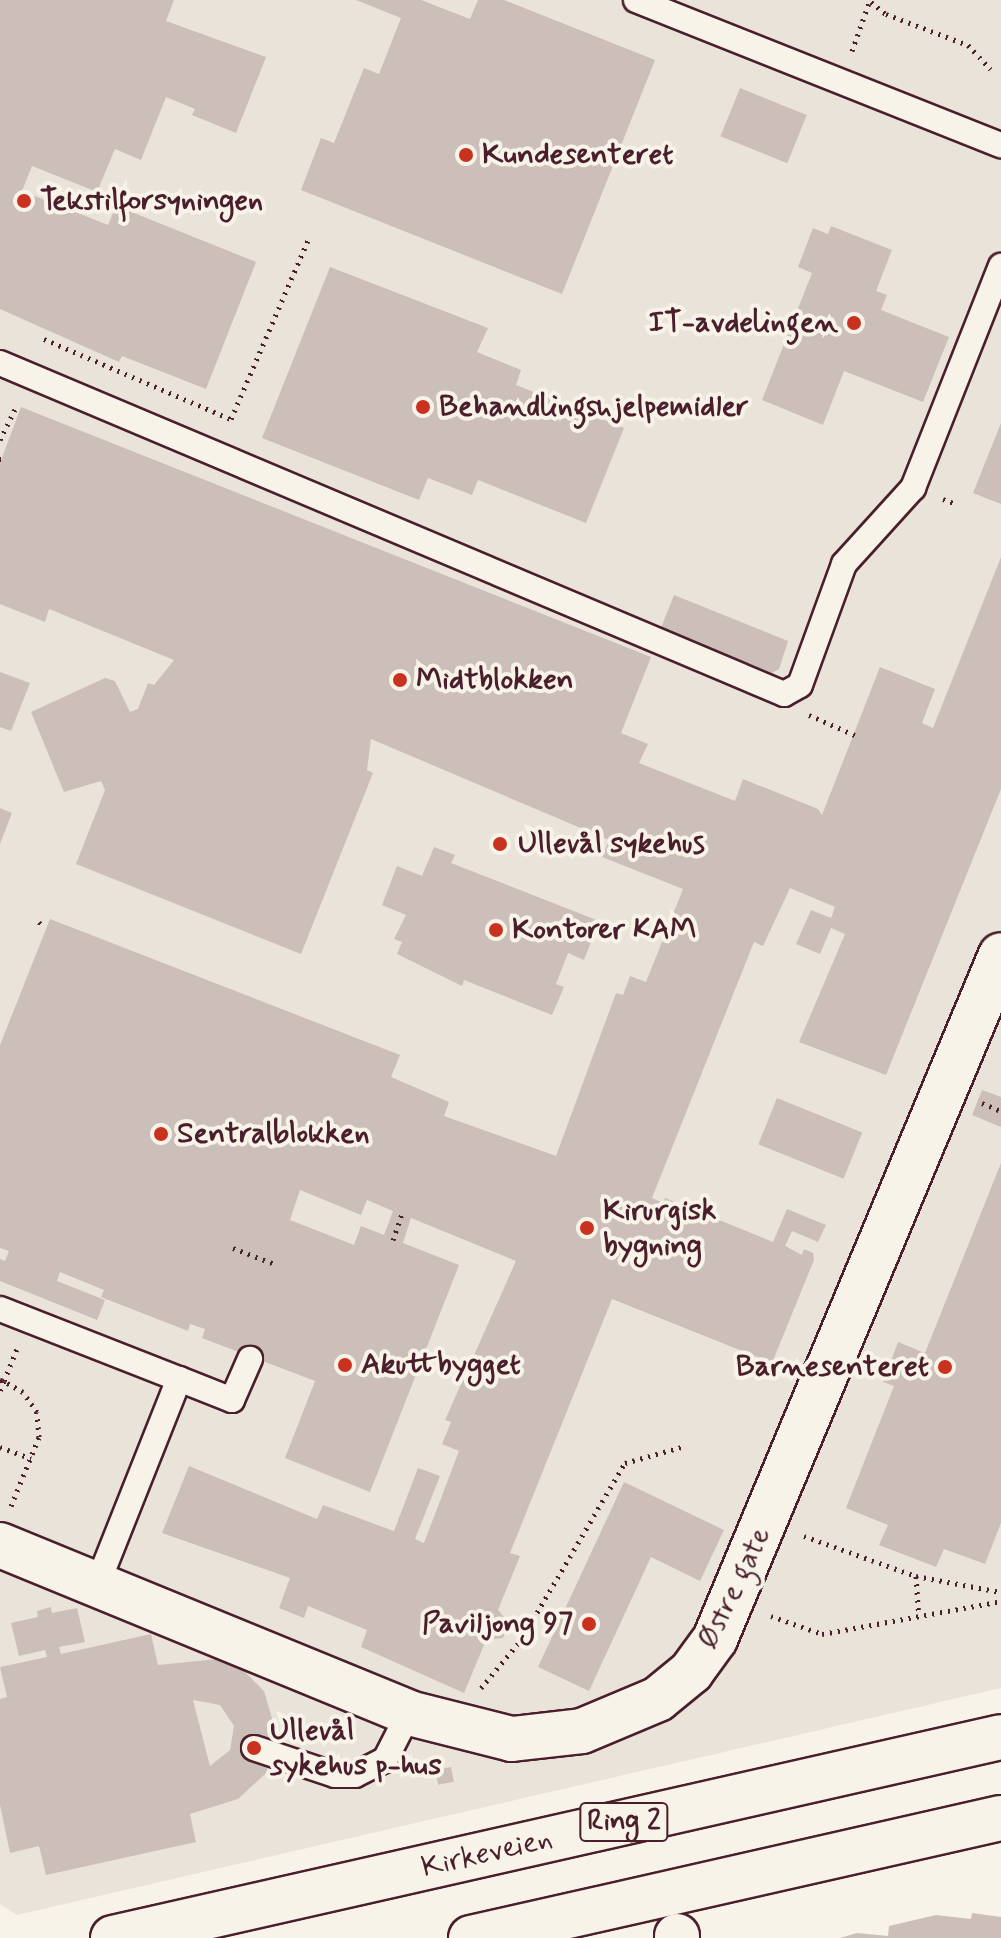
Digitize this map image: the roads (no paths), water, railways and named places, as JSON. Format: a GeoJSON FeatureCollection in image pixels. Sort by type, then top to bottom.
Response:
{"type":"FeatureCollection","features":[{"type":"Feature","properties":{"kind":"street","name":"Østre gate"},"geometry":{"type":"LineString","coordinates":[[5,1528],[97,1585],[409,1713],[512,1739],[582,1731],[658,1699],[691,1672],[715,1639],[761,1536],[1001,955]]}},
{"type":"Feature","properties":{"kind":"street","name":"Kirkeveien"},"geometry":{"type":"LineString","coordinates":[[113,1938],[1001,1737]]}},
{"type":"Feature","properties":{"kind":"street"},"geometry":{"type":"LineString","coordinates":[[471,1938],[1001,1818]]}},
{"type":"Feature","properties":{"kind":"lane"},"geometry":{"type":"LineString","coordinates":[[636,0],[1001,145]]}},
{"type":"Feature","properties":{"kind":"lane"},"geometry":{"type":"LineString","coordinates":[[0,363],[784,694],[800,685],[844,564],[913,488],[1001,266]]}},
{"type":"Feature","properties":{"kind":"lane"},"geometry":{"type":"LineString","coordinates":[[0,1309],[232,1400],[250,1359]]}},
{"type":"Feature","properties":{"kind":"lane"},"geometry":{"type":"LineString","coordinates":[[97,1585],[179,1379]]}},
{"type":"Feature","properties":{"kind":"lane"},"geometry":{"type":"LineString","coordinates":[[254,1748],[335,1775],[355,1775],[385,1760],[409,1713]]}},
{"type":"Feature","properties":{"kind":"place","name":"Kundesenteret"},"geometry":{"type":"Point","coordinates":[466,155]}},
{"type":"Feature","properties":{"kind":"place","name":"Tekstilforsyningen"},"geometry":{"type":"Point","coordinates":[24,201]}},
{"type":"Feature","properties":{"kind":"place","name":"IT-avdelingen"},"geometry":{"type":"Point","coordinates":[854,323]}},
{"type":"Feature","properties":{"kind":"place","name":"Behandlingshjelpemidler"},"geometry":{"type":"Point","coordinates":[423,407]}},
{"type":"Feature","properties":{"kind":"place","name":"Midtblokken"},"geometry":{"type":"Point","coordinates":[400,680]}},
{"type":"Feature","properties":{"kind":"place","name":"Ullevål sykehus"},"geometry":{"type":"Point","coordinates":[500,844]}},
{"type":"Feature","properties":{"kind":"place","name":"Kontorer KAM"},"geometry":{"type":"Point","coordinates":[496,930]}},
{"type":"Feature","properties":{"kind":"place","name":"Sentralblokken"},"geometry":{"type":"Point","coordinates":[161,1134]}},
{"type":"Feature","properties":{"kind":"place","name":"Kirurgisk bygning"},"geometry":{"type":"Point","coordinates":[587,1228]}},
{"type":"Feature","properties":{"kind":"place","name":"Akuttbygget"},"geometry":{"type":"Point","coordinates":[345,1365]}},
{"type":"Feature","properties":{"kind":"place","name":"Barnesenteret"},"geometry":{"type":"Point","coordinates":[945,1367]}},
{"type":"Feature","properties":{"kind":"place","name":"Paviljong 97"},"geometry":{"type":"Point","coordinates":[589,1624]}},
{"type":"Feature","properties":{"kind":"place","name":"Ullevål sykehus p-hus"},"geometry":{"type":"Point","coordinates":[254,1748]}}]}
